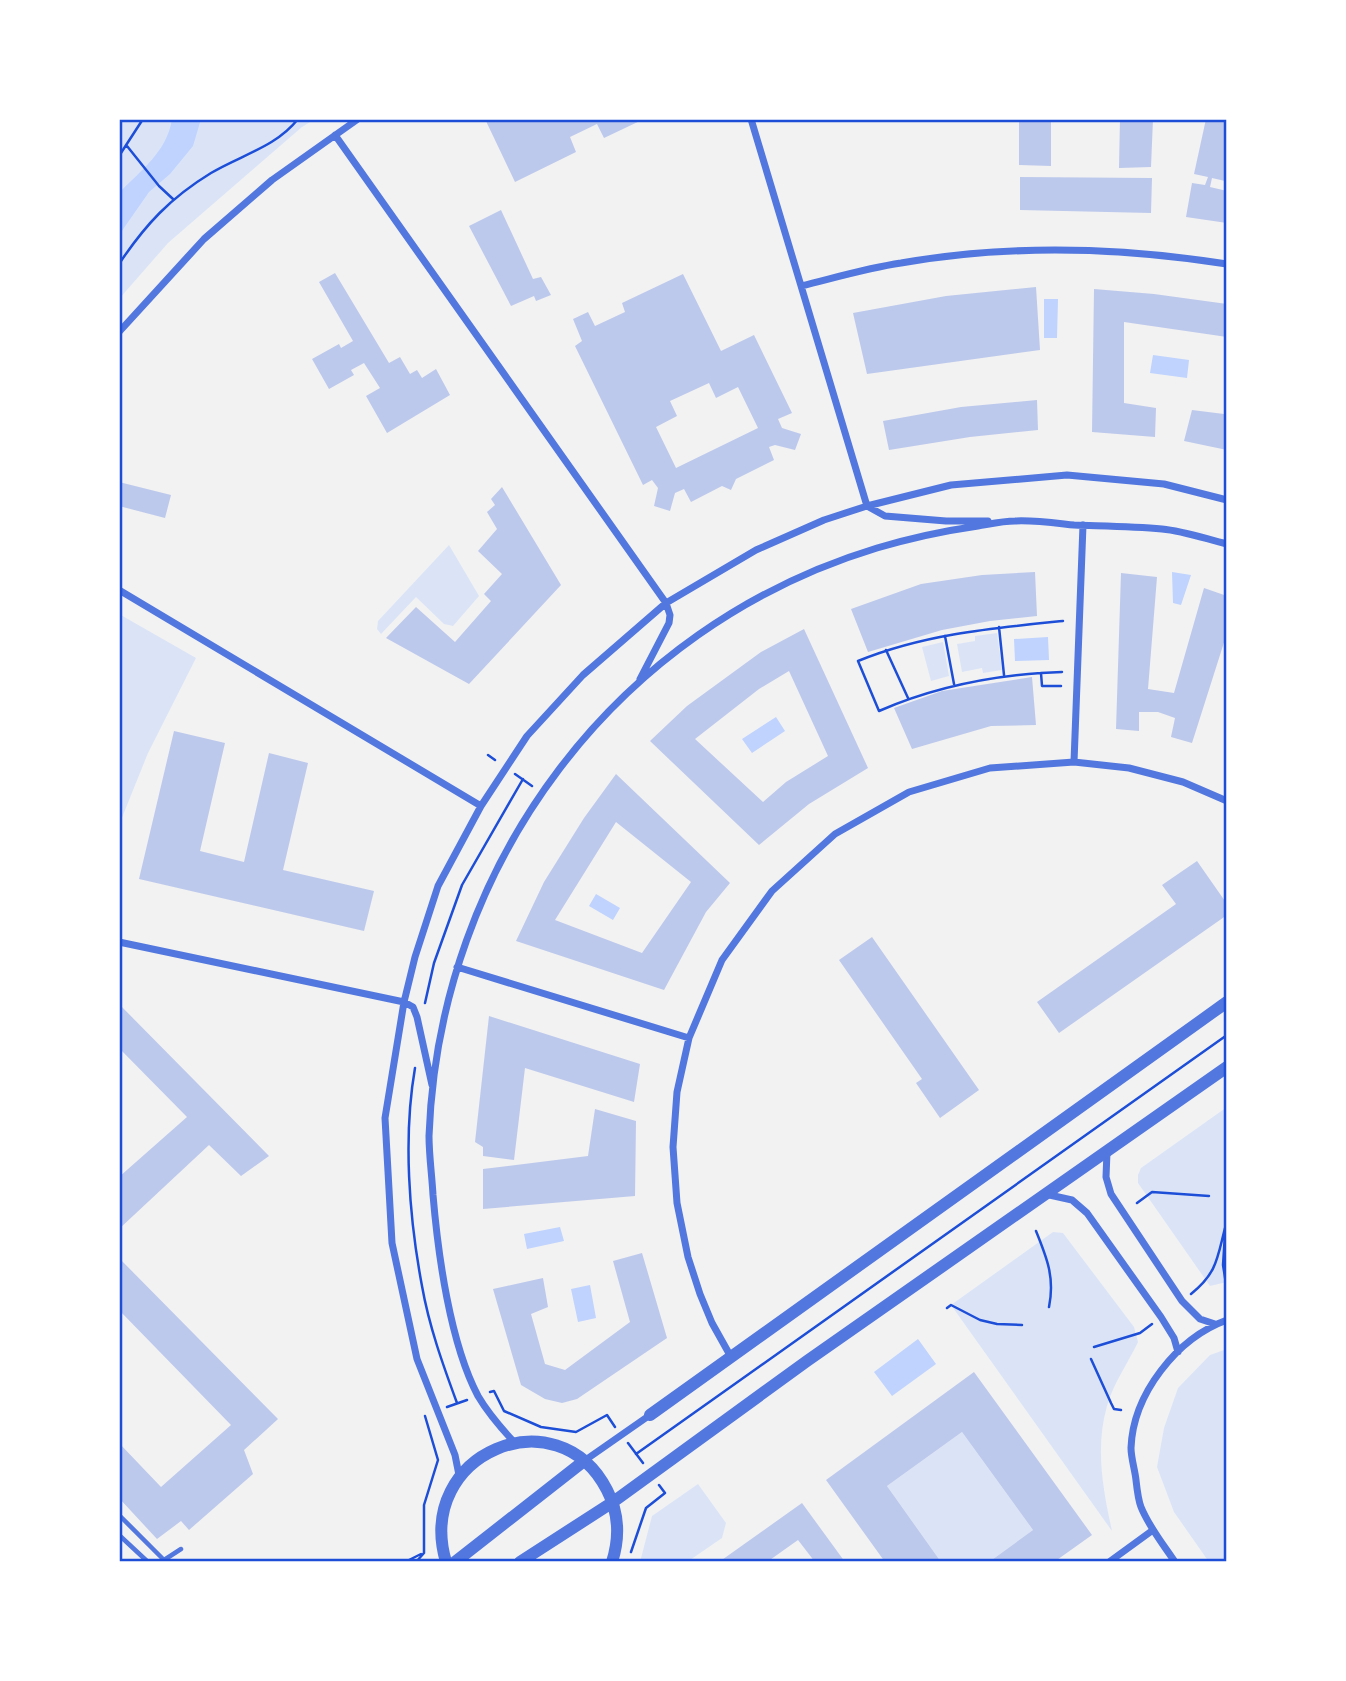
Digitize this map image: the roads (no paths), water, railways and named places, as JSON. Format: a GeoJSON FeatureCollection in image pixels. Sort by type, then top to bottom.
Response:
{"type":"FeatureCollection","features":[{"type":"Feature","properties":{"kind":"street"},"geometry":{"type":"LineString","coordinates":[[119,332],[204,239],[272,180],[358,119]]}},
{"type":"Feature","properties":{"kind":"street"},"geometry":{"type":"LineString","coordinates":[[751,119],[867,506],[885,516],[946,521],[1015,521],[1166,529],[1227,544]]}},
{"type":"Feature","properties":{"kind":"street"},"geometry":{"type":"LineString","coordinates":[[335,135],[666,603],[670,615],[668,623],[639,682]]}},
{"type":"Feature","properties":{"kind":"street"},"geometry":{"type":"LineString","coordinates":[[801,285],[900,263],[1031,249],[1135,251],[1227,264]]}},
{"type":"Feature","properties":{"kind":"street"},"geometry":{"type":"LineString","coordinates":[[459,1475],[455,1455],[417,1359],[392,1244],[385,1118],[404,1002],[415,957],[438,886],[481,806],[527,736],[583,675],[666,603],[756,550],[824,520],[951,485],[1067,475],[1164,484],[1227,500]]}},
{"type":"Feature","properties":{"kind":"street"},"geometry":{"type":"LineString","coordinates":[[514,1443],[478,1396],[460,1349],[437,1243],[429,1139],[443,1024],[457,967],[492,877],[541,792],[600,719],[639,682],[747,602],[832,562],[922,534],[1015,521]]}},
{"type":"Feature","properties":{"kind":"street"},"geometry":{"type":"LineString","coordinates":[[1074,762],[1083,525]]}},
{"type":"Feature","properties":{"kind":"street"},"geometry":{"type":"LineString","coordinates":[[119,590],[481,806]]}},
{"type":"Feature","properties":{"kind":"street"},"geometry":{"type":"LineString","coordinates":[[731,1358],[712,1324],[700,1294],[688,1256],[677,1202],[673,1147],[677,1092],[689,1038],[722,960],[772,891],[835,834],[909,792],[990,768],[1074,762],[1129,768],[1183,782],[1227,801]]}},
{"type":"Feature","properties":{"kind":"street"},"geometry":{"type":"LineString","coordinates":[[119,942],[404,1002],[413,1007],[417,1017],[433,1089]]}},
{"type":"Feature","properties":{"kind":"street"},"geometry":{"type":"LineString","coordinates":[[457,967],[689,1038]]}},
{"type":"Feature","properties":{"kind":"street"},"geometry":{"type":"LineString","coordinates":[[455,1562],[584,1461],[1227,1002]]}},
{"type":"Feature","properties":{"kind":"street"},"geometry":{"type":"LineString","coordinates":[[520,1562],[613,1502],[1044,1193],[1227,1067]]}},
{"type":"Feature","properties":{"kind":"street"},"geometry":{"type":"LineString","coordinates":[[1107,1150],[1106,1177],[1111,1194],[1182,1301],[1200,1319],[1215,1324]]}},
{"type":"Feature","properties":{"kind":"street"},"geometry":{"type":"LineString","coordinates":[[1044,1193],[1072,1200],[1087,1213],[1161,1317],[1174,1338],[1178,1352]]}},
{"type":"Feature","properties":{"kind":"street"},"geometry":{"type":"LineString","coordinates":[[1175,1562],[1153,1530],[1140,1504],[1131,1448],[1139,1409],[1151,1383],[1178,1352],[1215,1324],[1227,1320]]}},
{"type":"Feature","properties":{"kind":"street"},"geometry":{"type":"LineString","coordinates":[[446,1562],[440,1543],[442,1512],[450,1489],[459,1475],[482,1454],[528,1441],[549,1443],[568,1450],[584,1461],[601,1479],[613,1502],[618,1524],[616,1548],[611,1562]]}},
{"type":"Feature","properties":{"kind":"street"},"geometry":{"type":"LineString","coordinates":[[1109,1562],[1153,1530]]}},
{"type":"Feature","properties":{"kind":"lane"},"geometry":{"type":"LineString","coordinates":[[119,1515],[162,1561],[181,1549]]}},
{"type":"Feature","properties":{"kind":"lane"},"geometry":{"type":"LineString","coordinates":[[119,1535],[148,1562]]}},
{"type":"Feature","properties":{"kind":"water"},"geometry":{"type":"Polygon","coordinates":[[[172,119],[201,119],[193,146],[170,174],[149,192],[119,235],[119,193],[159,151],[172,119]]]}},
{"type":"Feature","properties":{"kind":"water"},"geometry":{"type":"Polygon","coordinates":[[[1044,299],[1058,299],[1057,338],[1044,338],[1044,299]]]}},
{"type":"Feature","properties":{"kind":"water"},"geometry":{"type":"Polygon","coordinates":[[[1153,355],[1189,360],[1187,378],[1150,373],[1153,355]]]}},
{"type":"Feature","properties":{"kind":"water"},"geometry":{"type":"Polygon","coordinates":[[[1172,572],[1191,575],[1181,605],[1173,603],[1172,572]]]}},
{"type":"Feature","properties":{"kind":"water"},"geometry":{"type":"Polygon","coordinates":[[[1048,637],[1049,660],[1015,661],[1014,639],[1048,637]]]}},
{"type":"Feature","properties":{"kind":"water"},"geometry":{"type":"Polygon","coordinates":[[[776,717],[785,731],[752,753],[742,739],[776,717]]]}},
{"type":"Feature","properties":{"kind":"water"},"geometry":{"type":"Polygon","coordinates":[[[596,894],[620,908],[613,920],[589,906],[596,894]]]}},
{"type":"Feature","properties":{"kind":"water"},"geometry":{"type":"Polygon","coordinates":[[[560,1227],[564,1241],[527,1249],[524,1234],[560,1227]]]}},
{"type":"Feature","properties":{"kind":"water"},"geometry":{"type":"Polygon","coordinates":[[[590,1285],[596,1318],[578,1322],[571,1289],[590,1285]]]}},
{"type":"Feature","properties":{"kind":"water"},"geometry":{"type":"Polygon","coordinates":[[[918,1339],[936,1364],[892,1396],[874,1372],[918,1339]]]}}]}
